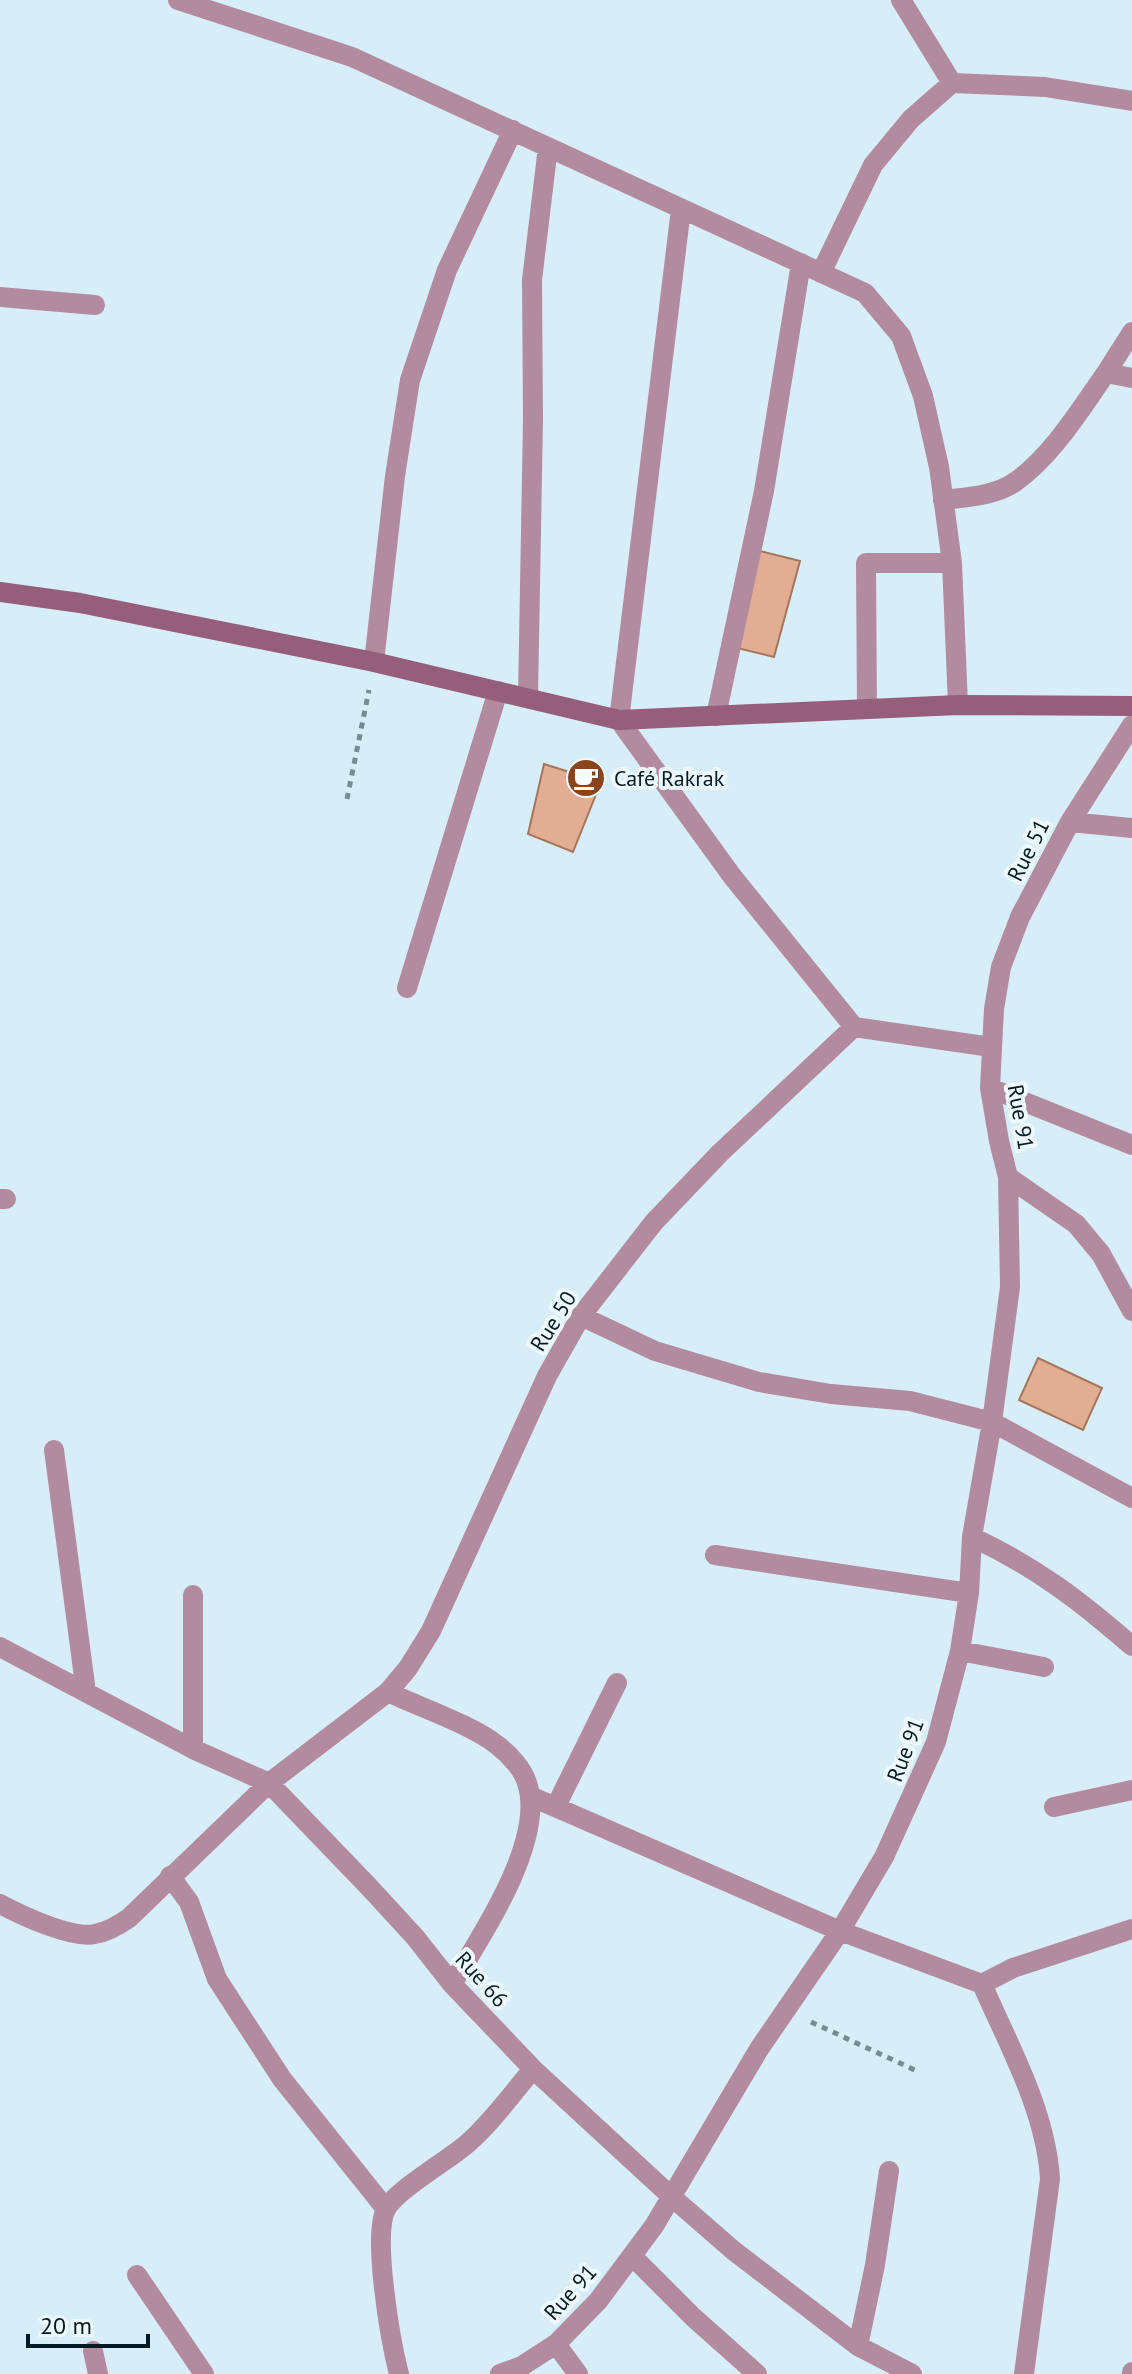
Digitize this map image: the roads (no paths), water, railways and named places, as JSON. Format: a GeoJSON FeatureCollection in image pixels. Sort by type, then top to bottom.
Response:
{"type":"FeatureCollection","features":[{"type":"Feature","properties":{"kind":"street"},"geometry":{"type":"LineString","coordinates":[[178,0],[352,57],[865,293],[901,336],[923,396],[939,467],[952,563],[958,705]]}},
{"type":"Feature","properties":{"kind":"street"},"geometry":{"type":"LineString","coordinates":[[901,0],[952,83]]}},
{"type":"Feature","properties":{"kind":"street"},"geometry":{"type":"LineString","coordinates":[[821,273],[873,165],[911,119],[952,83],[1045,87],[1132,101]]}},
{"type":"Feature","properties":{"kind":"street"},"geometry":{"type":"LineString","coordinates":[[374,662],[395,476],[410,380],[447,270],[513,130]]}},
{"type":"Feature","properties":{"kind":"street"},"geometry":{"type":"LineString","coordinates":[[528,698],[532,280],[548,147]]}},
{"type":"Feature","properties":{"kind":"street"},"geometry":{"type":"LineString","coordinates":[[681,209],[619,720],[732,876],[854,1027],[991,1047]]}},
{"type":"Feature","properties":{"kind":"street"},"geometry":{"type":"LineString","coordinates":[[716,716],[764,491],[801,263]]}},
{"type":"Feature","properties":{"kind":"street"},"geometry":{"type":"LineString","coordinates":[[0,297],[95,305]]}},
{"type":"Feature","properties":{"kind":"street"},"geometry":{"type":"LineString","coordinates":[[943,500],[987,494],[1014,483],[1057,441],[1132,332]]}},
{"type":"Feature","properties":{"kind":"street"},"geometry":{"type":"LineString","coordinates":[[1106,373],[1132,378]]}},
{"type":"Feature","properties":{"kind":"street"},"geometry":{"type":"LineString","coordinates":[[867,709],[866,563],[952,563]]}},
{"type":"Feature","properties":{"kind":"street"},"geometry":{"type":"LineString","coordinates":[[0,592],[80,603],[374,662],[619,720],[958,705],[1132,706]]}},
{"type":"Feature","properties":{"kind":"street"},"geometry":{"type":"LineString","coordinates":[[407,988],[498,691]]}},
{"type":"Feature","properties":{"kind":"street","name":"Rue 51"},"geometry":{"type":"LineString","coordinates":[[994,1009],[1001,967],[1020,917],[1070,822],[1132,725]]}},
{"type":"Feature","properties":{"kind":"street"},"geometry":{"type":"LineString","coordinates":[[1070,822],[1132,828]]}},
{"type":"Feature","properties":{"kind":"street","name":"Rue 91"},"geometry":{"type":"LineString","coordinates":[[500,2374],[524,2370],[556,2344],[598,2301],[673,2198],[759,2049],[840,1931],[884,1857],[936,1742],[960,1651],[969,1593],[972,1537],[992,1422],[1010,1287],[1008,1177],[990,1088],[994,1009]]}},
{"type":"Feature","properties":{"kind":"street","name":"Rue 50"},"geometry":{"type":"LineString","coordinates":[[0,1904],[70,1932],[93,1935],[129,1918],[269,1783],[388,1692],[408,1668],[431,1631],[547,1376],[581,1316],[654,1222],[720,1153],[854,1027]]}},
{"type":"Feature","properties":{"kind":"street"},"geometry":{"type":"LineString","coordinates":[[990,1088],[1132,1145]]}},
{"type":"Feature","properties":{"kind":"street"},"geometry":{"type":"LineString","coordinates":[[1008,1177],[1076,1224],[1101,1254],[1132,1311]]}},
{"type":"Feature","properties":{"kind":"street"},"geometry":{"type":"LineString","coordinates":[[581,1316],[655,1351],[759,1382],[831,1394],[910,1401],[992,1422],[1132,1498]]}},
{"type":"Feature","properties":{"kind":"street"},"geometry":{"type":"LineString","coordinates":[[54,1450],[86,1692]]}},
{"type":"Feature","properties":{"kind":"street"},"geometry":{"type":"LineString","coordinates":[[972,1537],[1039,1572],[1081,1602],[1132,1646]]}},
{"type":"Feature","properties":{"kind":"street"},"geometry":{"type":"LineString","coordinates":[[715,1555],[969,1593]]}},
{"type":"Feature","properties":{"kind":"street"},"geometry":{"type":"LineString","coordinates":[[193,1595],[193,1749]]}},
{"type":"Feature","properties":{"kind":"street","name":"Rue 66"},"geometry":{"type":"LineString","coordinates":[[0,1647],[193,1749],[269,1783],[415,1937],[452,1984],[533,2069],[673,2198],[734,2251],[858,2346],[912,2374]]}},
{"type":"Feature","properties":{"kind":"street"},"geometry":{"type":"LineString","coordinates":[[960,1651],[1044,1667]]}},
{"type":"Feature","properties":{"kind":"street"},"geometry":{"type":"LineString","coordinates":[[556,1806],[617,1683]]}},
{"type":"Feature","properties":{"kind":"street"},"geometry":{"type":"LineString","coordinates":[[388,1692],[497,1744],[527,1780],[530,1796],[525,1837],[507,1889],[452,1984]]}},
{"type":"Feature","properties":{"kind":"street"},"geometry":{"type":"LineString","coordinates":[[1054,1807],[1132,1790]]}},
{"type":"Feature","properties":{"kind":"street"},"geometry":{"type":"LineString","coordinates":[[530,1796],[840,1931],[982,1984],[1027,2088],[1049,2153],[1050,2179],[1024,2374]]}},
{"type":"Feature","properties":{"kind":"street"},"geometry":{"type":"LineString","coordinates":[[170,1876],[189,1902],[217,1979],[273,2066],[386,2209]]}},
{"type":"Feature","properties":{"kind":"street"},"geometry":{"type":"LineString","coordinates":[[982,1984],[1013,1968],[1132,1929]]}},
{"type":"Feature","properties":{"kind":"street"},"geometry":{"type":"LineString","coordinates":[[399,2374],[392,2349],[383,2271],[382,2233],[386,2209],[411,2185],[470,2142],[533,2069]]}},
{"type":"Feature","properties":{"kind":"street"},"geometry":{"type":"LineString","coordinates":[[858,2346],[875,2265],[889,2171]]}},
{"type":"Feature","properties":{"kind":"street"},"geometry":{"type":"LineString","coordinates":[[632,2256],[693,2317],[757,2374]]}},
{"type":"Feature","properties":{"kind":"street"},"geometry":{"type":"LineString","coordinates":[[137,2275],[204,2374]]}},
{"type":"Feature","properties":{"kind":"street"},"geometry":{"type":"LineString","coordinates":[[556,2344],[578,2374]]}},
{"type":"Feature","properties":{"kind":"street"},"geometry":{"type":"LineString","coordinates":[[93,2351],[98,2374]]}},
{"type":"Feature","properties":{"kind":"place","name":"Café Rakrak"},"geometry":{"type":"Point","coordinates":[586,778]}}]}
